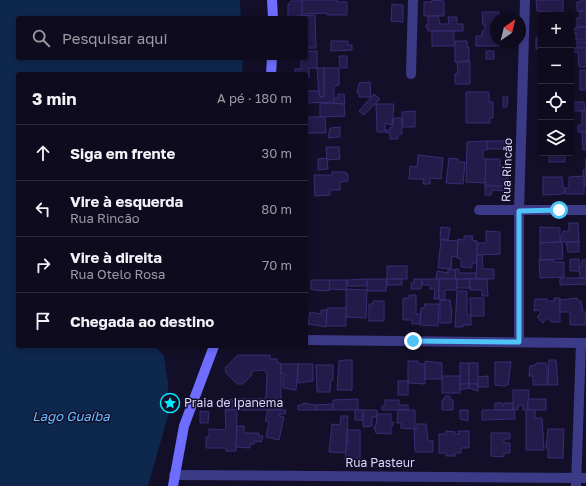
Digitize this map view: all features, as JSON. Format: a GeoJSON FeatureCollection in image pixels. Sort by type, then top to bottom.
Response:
{"type":"FeatureCollection","features":[{"type":"Feature","properties":{"kind":"street"},"geometry":{"type":"LineString","coordinates":[[272,0],[273,16]]}},
{"type":"Feature","properties":{"kind":"street"},"geometry":{"type":"LineString","coordinates":[[411,74],[413,0]]}},
{"type":"Feature","properties":{"kind":"street","name":"Rua Rincão"},"geometry":{"type":"LineString","coordinates":[[519,342],[519,211],[525,0]]}},
{"type":"Feature","properties":{"kind":"street"},"geometry":{"type":"LineString","coordinates":[[271,72],[272,60]]}},
{"type":"Feature","properties":{"kind":"street"},"geometry":{"type":"LineString","coordinates":[[479,210],[586,210]]}},
{"type":"Feature","properties":{"kind":"street"},"geometry":{"type":"LineString","coordinates":[[308,340],[584,343],[580,480]]}},
{"type":"Feature","properties":{"kind":"street"},"geometry":{"type":"LineString","coordinates":[[173,486],[184,426],[213,348]]}},
{"type":"Feature","properties":{"kind":"street","name":"Rua Pasteur"},"geometry":{"type":"LineString","coordinates":[[174,475],[580,480]]}},
{"type":"Feature","properties":{"kind":"water","name":"Lago Guaíba"},"geometry":{"type":"Polygon","coordinates":[[[0,0],[240,0],[241,16],[16,16],[16,60],[243,60],[242,72],[16,72],[16,348],[157,348],[164,356],[168,383],[168,416],[148,486],[0,486],[0,0]]]}},
{"type":"Feature","properties":{"kind":"building"},"geometry":{"type":"Polygon","coordinates":[[[302,0],[337,0],[337,2],[347,2],[347,15],[327,15],[327,13],[305,14],[305,16],[302,16],[302,0]]]}},
{"type":"Feature","properties":{"kind":"building"},"geometry":{"type":"Polygon","coordinates":[[[432,0],[444,1],[444,16],[424,16],[424,2],[432,2],[432,0]]]}},
{"type":"Feature","properties":{"kind":"building"},"geometry":{"type":"Polygon","coordinates":[[[536,0],[563,0],[563,12],[537,11],[536,0]]]}},
{"type":"Feature","properties":{"kind":"building"},"geometry":{"type":"Polygon","coordinates":[[[581,0],[586,0],[586,11],[577,11],[577,2],[581,2],[581,0]]]}},
{"type":"Feature","properties":{"kind":"building"},"geometry":{"type":"Polygon","coordinates":[[[291,1],[302,1],[302,16],[288,16],[288,5],[291,1]]]}},
{"type":"Feature","properties":{"kind":"building"},"geometry":{"type":"Polygon","coordinates":[[[392,4],[403,5],[403,22],[391,21],[392,4]]]}},
{"type":"Feature","properties":{"kind":"building"},"geometry":{"type":"Polygon","coordinates":[[[580,11],[586,11],[586,27],[577,26],[577,18],[580,18],[580,11]]]}},
{"type":"Feature","properties":{"kind":"building"},"geometry":{"type":"Polygon","coordinates":[[[482,12],[490,12],[490,46],[476,46],[476,36],[482,36],[482,31],[485,30],[485,25],[483,25],[482,12]]]}},
{"type":"Feature","properties":{"kind":"building"},"geometry":{"type":"Polygon","coordinates":[[[315,15],[316,48],[308,48],[308,16],[299,16],[315,15]]]}},
{"type":"Feature","properties":{"kind":"building"},"geometry":{"type":"Polygon","coordinates":[[[428,16],[438,16],[440,24],[449,24],[448,17],[457,17],[457,24],[463,24],[463,31],[428,31],[426,25],[428,25],[428,16]]]}},
{"type":"Feature","properties":{"kind":"building"},"geometry":{"type":"Polygon","coordinates":[[[576,27],[586,27],[586,40],[576,40],[576,33],[574,33],[574,29],[576,29],[576,27]]]}},
{"type":"Feature","properties":{"kind":"building"},"geometry":{"type":"Polygon","coordinates":[[[432,31],[454,31],[454,46],[432,46],[432,31]]]}},
{"type":"Feature","properties":{"kind":"building"},"geometry":{"type":"Polygon","coordinates":[[[536,38],[538,38],[538,49],[536,49],[536,38]]]}},
{"type":"Feature","properties":{"kind":"building"},"geometry":{"type":"Polygon","coordinates":[[[331,41],[348,41],[348,45],[352,45],[352,50],[331,51],[331,41]]]}},
{"type":"Feature","properties":{"kind":"building"},"geometry":{"type":"Polygon","coordinates":[[[455,41],[467,41],[467,47],[469,47],[469,61],[455,62],[455,41]]]}},
{"type":"Feature","properties":{"kind":"building"},"geometry":{"type":"Polygon","coordinates":[[[577,42],[586,42],[586,48],[577,48],[577,42]]]}},
{"type":"Feature","properties":{"kind":"building"},"geometry":{"type":"Polygon","coordinates":[[[574,48],[586,48],[586,67],[579,67],[578,52],[574,52],[574,48]]]}},
{"type":"Feature","properties":{"kind":"building"},"geometry":{"type":"Polygon","coordinates":[[[308,51],[317,51],[317,68],[309,68],[309,77],[308,72],[295,72],[295,69],[301,69],[301,60],[308,60],[308,51]]]}},
{"type":"Feature","properties":{"kind":"building"},"geometry":{"type":"Polygon","coordinates":[[[486,51],[494,51],[494,59],[486,59],[486,51]]]}},
{"type":"Feature","properties":{"kind":"building"},"geometry":{"type":"Polygon","coordinates":[[[339,56],[347,56],[347,68],[340,68],[339,56]]]}},
{"type":"Feature","properties":{"kind":"building"},"geometry":{"type":"Polygon","coordinates":[[[470,61],[470,84],[455,84],[455,74],[458,73],[457,62],[470,61]]]}},
{"type":"Feature","properties":{"kind":"building"},"geometry":{"type":"Polygon","coordinates":[[[317,68],[324,68],[324,97],[319,96],[317,68]]]}},
{"type":"Feature","properties":{"kind":"building"},"geometry":{"type":"Polygon","coordinates":[[[324,68],[339,68],[339,85],[334,86],[334,102],[308,103],[308,91],[319,91],[320,97],[324,97],[324,68]]]}},
{"type":"Feature","properties":{"kind":"building"},"geometry":{"type":"Polygon","coordinates":[[[580,70],[586,70],[586,90],[580,90],[580,70]]]}},
{"type":"Feature","properties":{"kind":"building"},"geometry":{"type":"Polygon","coordinates":[[[370,82],[371,97],[359,97],[359,93],[357,93],[359,83],[370,82]]]}},
{"type":"Feature","properties":{"kind":"building"},"geometry":{"type":"Polygon","coordinates":[[[466,92],[489,92],[489,102],[493,102],[493,118],[490,118],[490,123],[466,123],[466,92]]]}},
{"type":"Feature","properties":{"kind":"building"},"geometry":{"type":"Polygon","coordinates":[[[338,94],[344,94],[345,104],[334,103],[334,98],[338,98],[338,94]]]}},
{"type":"Feature","properties":{"kind":"building"},"geometry":{"type":"Polygon","coordinates":[[[374,94],[380,99],[364,115],[359,111],[374,94]]]}},
{"type":"Feature","properties":{"kind":"building"},"geometry":{"type":"Polygon","coordinates":[[[503,97],[508,97],[507,107],[503,107],[503,97]]]}},
{"type":"Feature","properties":{"kind":"building"},"geometry":{"type":"Polygon","coordinates":[[[574,102],[584,102],[585,111],[574,111],[574,102]]]}},
{"type":"Feature","properties":{"kind":"building"},"geometry":{"type":"Polygon","coordinates":[[[320,103],[344,104],[345,116],[320,117],[320,103]]]}},
{"type":"Feature","properties":{"kind":"building"},"geometry":{"type":"Polygon","coordinates":[[[376,104],[394,104],[392,125],[385,123],[385,132],[377,132],[376,104]]]}},
{"type":"Feature","properties":{"kind":"building"},"geometry":{"type":"Polygon","coordinates":[[[415,111],[415,127],[403,127],[402,112],[415,111]]]}},
{"type":"Feature","properties":{"kind":"building"},"geometry":{"type":"Polygon","coordinates":[[[582,111],[586,111],[586,132],[578,132],[578,125],[582,125],[582,111]]]}},
{"type":"Feature","properties":{"kind":"building"},"geometry":{"type":"Polygon","coordinates":[[[308,117],[325,117],[326,133],[308,133],[308,117]]]}},
{"type":"Feature","properties":{"kind":"building"},"geometry":{"type":"Polygon","coordinates":[[[394,118],[402,118],[402,134],[398,134],[398,139],[390,139],[390,133],[386,133],[386,130],[390,130],[390,127],[392,127],[394,118]]]}},
{"type":"Feature","properties":{"kind":"building"},"geometry":{"type":"Polygon","coordinates":[[[340,127],[340,137],[328,138],[330,128],[340,127]]]}},
{"type":"Feature","properties":{"kind":"building"},"geometry":{"type":"Polygon","coordinates":[[[582,132],[586,132],[586,150],[583,150],[582,132]]]}},
{"type":"Feature","properties":{"kind":"building"},"geometry":{"type":"Polygon","coordinates":[[[487,141],[487,150],[483,150],[483,159],[486,159],[486,183],[466,182],[467,142],[487,141]]]}},
{"type":"Feature","properties":{"kind":"building"},"geometry":{"type":"Polygon","coordinates":[[[487,141],[508,141],[508,149],[487,149],[487,141]]]}},
{"type":"Feature","properties":{"kind":"building"},"geometry":{"type":"Polygon","coordinates":[[[326,147],[339,147],[340,159],[327,160],[326,147]]]}},
{"type":"Feature","properties":{"kind":"building"},"geometry":{"type":"Polygon","coordinates":[[[418,155],[443,158],[441,179],[430,178],[430,184],[423,184],[424,179],[409,179],[410,166],[417,167],[418,155]]]}},
{"type":"Feature","properties":{"kind":"building"},"geometry":{"type":"Polygon","coordinates":[[[549,156],[565,156],[565,162],[549,162],[549,156]]]}},
{"type":"Feature","properties":{"kind":"building"},"geometry":{"type":"Polygon","coordinates":[[[327,158],[328,169],[318,170],[318,159],[327,158]]]}},
{"type":"Feature","properties":{"kind":"building"},"geometry":{"type":"Polygon","coordinates":[[[449,158],[458,159],[458,162],[465,162],[463,184],[446,183],[449,158]]]}},
{"type":"Feature","properties":{"kind":"building"},"geometry":{"type":"Polygon","coordinates":[[[486,159],[500,159],[500,166],[508,166],[508,187],[485,186],[486,159]]]}},
{"type":"Feature","properties":{"kind":"building"},"geometry":{"type":"Polygon","coordinates":[[[583,170],[586,170],[586,186],[584,186],[583,170]]]}},
{"type":"Feature","properties":{"kind":"building"},"geometry":{"type":"Polygon","coordinates":[[[332,172],[346,172],[346,174],[348,174],[348,181],[340,182],[340,190],[330,190],[330,195],[315,196],[314,175],[332,175],[332,172]]]}},
{"type":"Feature","properties":{"kind":"building"},"geometry":{"type":"Polygon","coordinates":[[[584,176],[584,194],[565,194],[565,188],[569,188],[569,177],[584,176]]]}},
{"type":"Feature","properties":{"kind":"building"},"geometry":{"type":"Polygon","coordinates":[[[543,177],[562,177],[565,192],[563,192],[563,194],[543,195],[543,177]]]}},
{"type":"Feature","properties":{"kind":"building"},"geometry":{"type":"Polygon","coordinates":[[[485,186],[507,186],[507,191],[492,190],[491,195],[485,195],[485,186]]]}},
{"type":"Feature","properties":{"kind":"building"},"geometry":{"type":"Polygon","coordinates":[[[569,223],[578,223],[579,242],[560,242],[560,237],[562,237],[563,231],[569,231],[569,223]]]}},
{"type":"Feature","properties":{"kind":"building"},"geometry":{"type":"Polygon","coordinates":[[[441,227],[450,228],[448,240],[440,239],[441,227]]]}},
{"type":"Feature","properties":{"kind":"building"},"geometry":{"type":"Polygon","coordinates":[[[540,227],[560,228],[560,242],[540,243],[540,227]]]}},
{"type":"Feature","properties":{"kind":"building"},"geometry":{"type":"Polygon","coordinates":[[[486,231],[500,232],[500,254],[477,255],[477,243],[486,243],[486,231]]]}},
{"type":"Feature","properties":{"kind":"building"},"geometry":{"type":"Polygon","coordinates":[[[464,236],[473,236],[472,240],[477,241],[477,263],[472,263],[472,268],[461,267],[461,259],[457,258],[458,239],[464,240],[464,236]]]}},
{"type":"Feature","properties":{"kind":"building"},"geometry":{"type":"Polygon","coordinates":[[[441,240],[458,241],[457,257],[452,256],[451,269],[438,268],[441,240]]]}},
{"type":"Feature","properties":{"kind":"building"},"geometry":{"type":"Polygon","coordinates":[[[562,242],[563,259],[540,260],[540,243],[562,242]]]}},
{"type":"Feature","properties":{"kind":"building"},"geometry":{"type":"Polygon","coordinates":[[[566,242],[579,242],[579,252],[568,252],[566,242]]]}},
{"type":"Feature","properties":{"kind":"building"},"geometry":{"type":"Polygon","coordinates":[[[477,255],[482,255],[483,269],[494,269],[494,279],[476,279],[477,255]]]}},
{"type":"Feature","properties":{"kind":"building"},"geometry":{"type":"Polygon","coordinates":[[[570,259],[579,259],[580,271],[570,271],[570,259]]]}},
{"type":"Feature","properties":{"kind":"building"},"geometry":{"type":"Polygon","coordinates":[[[539,260],[564,262],[564,277],[540,278],[539,260]]]}},
{"type":"Feature","properties":{"kind":"building"},"geometry":{"type":"Polygon","coordinates":[[[582,260],[586,260],[586,278],[580,278],[579,267],[582,267],[582,260]]]}},
{"type":"Feature","properties":{"kind":"building"},"geometry":{"type":"Polygon","coordinates":[[[387,266],[407,266],[407,279],[387,279],[387,266]]]}},
{"type":"Feature","properties":{"kind":"building"},"geometry":{"type":"Polygon","coordinates":[[[448,269],[456,270],[455,279],[436,279],[437,271],[448,273],[448,269]]]}},
{"type":"Feature","properties":{"kind":"building"},"geometry":{"type":"Polygon","coordinates":[[[456,269],[459,269],[459,273],[476,273],[476,279],[455,279],[456,269]]]}},
{"type":"Feature","properties":{"kind":"building"},"geometry":{"type":"Polygon","coordinates":[[[560,278],[586,278],[586,284],[560,285],[560,278]]]}},
{"type":"Feature","properties":{"kind":"building"},"geometry":{"type":"Polygon","coordinates":[[[367,279],[367,286],[347,286],[347,280],[367,279]]]}},
{"type":"Feature","properties":{"kind":"building"},"geometry":{"type":"Polygon","coordinates":[[[367,279],[387,279],[386,291],[367,291],[367,279]]]}},
{"type":"Feature","properties":{"kind":"building"},"geometry":{"type":"Polygon","coordinates":[[[387,279],[402,279],[402,285],[387,285],[387,279]]]}},
{"type":"Feature","properties":{"kind":"building"},"geometry":{"type":"Polygon","coordinates":[[[414,279],[422,279],[421,289],[411,289],[411,283],[414,283],[414,279]]]}},
{"type":"Feature","properties":{"kind":"building"},"geometry":{"type":"Polygon","coordinates":[[[422,279],[439,279],[439,299],[434,299],[435,289],[430,289],[430,285],[422,285],[422,279]]]}},
{"type":"Feature","properties":{"kind":"building"},"geometry":{"type":"Polygon","coordinates":[[[439,279],[457,279],[457,290],[445,290],[445,300],[439,299],[439,279]]]}},
{"type":"Feature","properties":{"kind":"building"},"geometry":{"type":"Polygon","coordinates":[[[457,279],[470,279],[470,288],[457,288],[457,279]]]}},
{"type":"Feature","properties":{"kind":"building"},"geometry":{"type":"Polygon","coordinates":[[[470,279],[487,279],[488,296],[482,296],[482,290],[470,290],[470,279]]]}},
{"type":"Feature","properties":{"kind":"building"},"geometry":{"type":"Polygon","coordinates":[[[311,280],[330,280],[329,291],[311,289],[311,280]]]}},
{"type":"Feature","properties":{"kind":"building"},"geometry":{"type":"Polygon","coordinates":[[[330,280],[347,280],[346,290],[329,289],[330,280]]]}},
{"type":"Feature","properties":{"kind":"building"},"geometry":{"type":"Polygon","coordinates":[[[346,289],[367,290],[366,318],[346,317],[346,289]]]}},
{"type":"Feature","properties":{"kind":"building"},"geometry":{"type":"Polygon","coordinates":[[[457,291],[467,291],[467,315],[471,315],[471,325],[455,327],[457,291]]]}},
{"type":"Feature","properties":{"kind":"building"},"geometry":{"type":"Polygon","coordinates":[[[409,295],[416,295],[416,314],[421,314],[420,324],[412,324],[412,320],[403,320],[403,298],[409,298],[409,295]]]}},
{"type":"Feature","properties":{"kind":"building"},"geometry":{"type":"Polygon","coordinates":[[[470,298],[484,298],[484,316],[471,316],[470,298]]]}},
{"type":"Feature","properties":{"kind":"building"},"geometry":{"type":"Polygon","coordinates":[[[554,298],[560,298],[560,322],[552,322],[547,318],[543,323],[537,317],[541,313],[538,310],[534,311],[535,299],[547,299],[547,301],[554,301],[554,298]]]}},
{"type":"Feature","properties":{"kind":"building"},"geometry":{"type":"Polygon","coordinates":[[[577,298],[578,301],[581,301],[583,312],[586,312],[586,325],[570,325],[570,312],[560,312],[560,300],[577,298]]]}},
{"type":"Feature","properties":{"kind":"building"},"geometry":{"type":"Polygon","coordinates":[[[440,300],[450,300],[452,309],[451,323],[440,323],[440,300]]]}},
{"type":"Feature","properties":{"kind":"building"},"geometry":{"type":"Polygon","coordinates":[[[373,301],[384,301],[384,321],[369,321],[369,304],[373,304],[373,301]]]}},
{"type":"Feature","properties":{"kind":"building"},"geometry":{"type":"Polygon","coordinates":[[[425,304],[439,304],[438,326],[420,325],[421,308],[424,308],[425,304]]]}},
{"type":"Feature","properties":{"kind":"building"},"geometry":{"type":"Polygon","coordinates":[[[327,308],[346,308],[346,326],[326,326],[327,308]]]}},
{"type":"Feature","properties":{"kind":"building"},"geometry":{"type":"Polygon","coordinates":[[[321,310],[327,310],[326,327],[308,324],[310,312],[321,314],[321,310]]]}},
{"type":"Feature","properties":{"kind":"building"},"geometry":{"type":"Polygon","coordinates":[[[238,355],[270,355],[270,359],[277,359],[277,363],[281,363],[281,410],[226,410],[225,404],[231,399],[235,403],[238,399],[264,399],[266,397],[267,374],[264,370],[252,371],[251,376],[243,384],[237,384],[226,373],[225,368],[238,355]]]}},
{"type":"Feature","properties":{"kind":"building"},"geometry":{"type":"Polygon","coordinates":[[[352,360],[352,390],[337,390],[339,361],[352,360]]]}},
{"type":"Feature","properties":{"kind":"building"},"geometry":{"type":"Polygon","coordinates":[[[549,360],[556,360],[558,385],[548,385],[549,360]]]}},
{"type":"Feature","properties":{"kind":"building"},"geometry":{"type":"Polygon","coordinates":[[[408,361],[418,361],[418,364],[425,364],[425,384],[408,383],[408,361]]]}},
{"type":"Feature","properties":{"kind":"building"},"geometry":{"type":"Polygon","coordinates":[[[425,361],[442,363],[442,379],[425,379],[425,361]]]}},
{"type":"Feature","properties":{"kind":"building"},"geometry":{"type":"Polygon","coordinates":[[[495,362],[511,362],[508,385],[495,385],[495,362]]]}},
{"type":"Feature","properties":{"kind":"building"},"geometry":{"type":"Polygon","coordinates":[[[460,363],[469,363],[469,384],[460,384],[460,363]]]}},
{"type":"Feature","properties":{"kind":"building"},"geometry":{"type":"Polygon","coordinates":[[[469,363],[478,363],[478,384],[469,384],[469,363]]]}},
{"type":"Feature","properties":{"kind":"building"},"geometry":{"type":"Polygon","coordinates":[[[536,363],[546,363],[547,365],[547,385],[533,385],[533,376],[529,376],[530,366],[536,365],[536,363]]]}},
{"type":"Feature","properties":{"kind":"building"},"geometry":{"type":"Polygon","coordinates":[[[281,364],[298,364],[296,390],[283,388],[283,376],[285,376],[285,374],[281,374],[281,364]]]}},
{"type":"Feature","properties":{"kind":"building"},"geometry":{"type":"Polygon","coordinates":[[[298,364],[313,364],[313,381],[298,383],[298,364]]]}},
{"type":"Feature","properties":{"kind":"building"},"geometry":{"type":"Polygon","coordinates":[[[316,365],[333,365],[333,380],[331,380],[330,392],[317,392],[316,365]]]}},
{"type":"Feature","properties":{"kind":"building"},"geometry":{"type":"Polygon","coordinates":[[[442,376],[460,376],[460,393],[442,393],[442,376]]]}},
{"type":"Feature","properties":{"kind":"building"},"geometry":{"type":"Polygon","coordinates":[[[488,376],[488,387],[478,387],[478,377],[488,376]]]}},
{"type":"Feature","properties":{"kind":"building"},"geometry":{"type":"Polygon","coordinates":[[[398,381],[408,381],[408,395],[398,395],[398,381]]]}},
{"type":"Feature","properties":{"kind":"building"},"geometry":{"type":"Polygon","coordinates":[[[460,384],[469,384],[469,388],[460,390],[460,384]]]}},
{"type":"Feature","properties":{"kind":"building"},"geometry":{"type":"Polygon","coordinates":[[[469,384],[478,384],[478,391],[469,388],[469,384]]]}},
{"type":"Feature","properties":{"kind":"building"},"geometry":{"type":"Polygon","coordinates":[[[513,390],[529,390],[528,410],[523,410],[523,405],[518,406],[518,410],[513,410],[513,390]]]}},
{"type":"Feature","properties":{"kind":"building"},"geometry":{"type":"Polygon","coordinates":[[[445,396],[450,396],[450,400],[453,400],[453,410],[442,410],[442,400],[444,400],[445,396]]]}},
{"type":"Feature","properties":{"kind":"building"},"geometry":{"type":"Polygon","coordinates":[[[358,399],[358,410],[333,410],[333,400],[358,399]]]}},
{"type":"Feature","properties":{"kind":"building"},"geometry":{"type":"Polygon","coordinates":[[[528,399],[546,399],[546,410],[528,410],[528,399]]]}},
{"type":"Feature","properties":{"kind":"building"},"geometry":{"type":"Polygon","coordinates":[[[385,400],[399,400],[399,405],[408,405],[408,410],[382,410],[382,406],[385,406],[385,400]]]}},
{"type":"Feature","properties":{"kind":"building"},"geometry":{"type":"Polygon","coordinates":[[[303,403],[316,405],[316,410],[298,410],[298,405],[303,405],[303,403]]]}},
{"type":"Feature","properties":{"kind":"building"},"geometry":{"type":"Polygon","coordinates":[[[495,403],[502,403],[502,406],[504,406],[504,403],[513,403],[513,410],[495,410],[495,403]]]}},
{"type":"Feature","properties":{"kind":"building"},"geometry":{"type":"Polygon","coordinates":[[[333,404],[333,410],[316,410],[316,405],[333,404]]]}},
{"type":"Feature","properties":{"kind":"building"},"geometry":{"type":"Polygon","coordinates":[[[225,410],[237,410],[236,451],[226,451],[226,448],[206,448],[206,437],[209,437],[209,429],[226,430],[225,410]]]}},
{"type":"Feature","properties":{"kind":"building"},"geometry":{"type":"Polygon","coordinates":[[[268,410],[286,410],[285,414],[280,414],[279,416],[284,417],[279,440],[266,437],[269,422],[265,421],[268,410]]]}},
{"type":"Feature","properties":{"kind":"building"},"geometry":{"type":"Polygon","coordinates":[[[355,410],[363,410],[363,420],[355,420],[355,410]]]}},
{"type":"Feature","properties":{"kind":"building"},"geometry":{"type":"Polygon","coordinates":[[[363,410],[377,410],[377,417],[372,417],[372,426],[363,427],[363,410]]]}},
{"type":"Feature","properties":{"kind":"building"},"geometry":{"type":"Polygon","coordinates":[[[398,410],[415,410],[415,429],[401,428],[401,423],[397,423],[398,410]]]}},
{"type":"Feature","properties":{"kind":"building"},"geometry":{"type":"Polygon","coordinates":[[[460,410],[468,410],[468,421],[460,419],[460,410]]]}},
{"type":"Feature","properties":{"kind":"building"},"geometry":{"type":"Polygon","coordinates":[[[482,410],[514,410],[515,419],[482,420],[482,410]]]}},
{"type":"Feature","properties":{"kind":"building"},"geometry":{"type":"Polygon","coordinates":[[[526,410],[535,410],[535,418],[542,418],[544,450],[526,450],[526,410]]]}},
{"type":"Feature","properties":{"kind":"building"},"geometry":{"type":"Polygon","coordinates":[[[200,411],[209,412],[208,423],[200,423],[200,411]]]}},
{"type":"Feature","properties":{"kind":"building"},"geometry":{"type":"Polygon","coordinates":[[[377,414],[391,414],[391,421],[394,423],[391,428],[391,434],[376,433],[374,427],[376,425],[377,414]]]}},
{"type":"Feature","properties":{"kind":"building"},"geometry":{"type":"Polygon","coordinates":[[[341,416],[348,416],[346,453],[329,452],[332,424],[340,425],[341,416]]]}},
{"type":"Feature","properties":{"kind":"building"},"geometry":{"type":"Polygon","coordinates":[[[417,424],[426,424],[428,441],[433,441],[433,452],[415,452],[414,429],[417,429],[417,424]]]}},
{"type":"Feature","properties":{"kind":"building"},"geometry":{"type":"Polygon","coordinates":[[[237,426],[244,426],[244,433],[259,433],[259,436],[263,436],[261,442],[254,441],[254,444],[250,444],[250,448],[236,447],[237,426]]]}},
{"type":"Feature","properties":{"kind":"building"},"geometry":{"type":"Polygon","coordinates":[[[548,429],[564,429],[563,458],[548,458],[548,448],[546,448],[548,429]]]}},
{"type":"Feature","properties":{"kind":"building"},"geometry":{"type":"Polygon","coordinates":[[[347,430],[360,430],[360,459],[345,459],[347,441],[349,440],[347,440],[347,430]]]}},
{"type":"Feature","properties":{"kind":"building"},"geometry":{"type":"Polygon","coordinates":[[[446,431],[459,434],[458,431],[469,431],[469,448],[461,448],[461,453],[455,453],[455,456],[446,456],[446,453],[439,453],[439,434],[446,434],[446,431]]]}},
{"type":"Feature","properties":{"kind":"building"},"geometry":{"type":"Polygon","coordinates":[[[491,433],[510,433],[510,439],[504,439],[504,443],[510,443],[510,453],[504,453],[504,457],[491,456],[491,433]]]}},
{"type":"Feature","properties":{"kind":"place","name":"Praia de Ipanema"},"geometry":{"type":"Point","coordinates":[170,403]}},
{"type":"Feature","properties":{"kind":"route"},"geometry":{"type":"LineString","coordinates":[[413,341],[519,342],[519,211],[559,210]]}}]}
